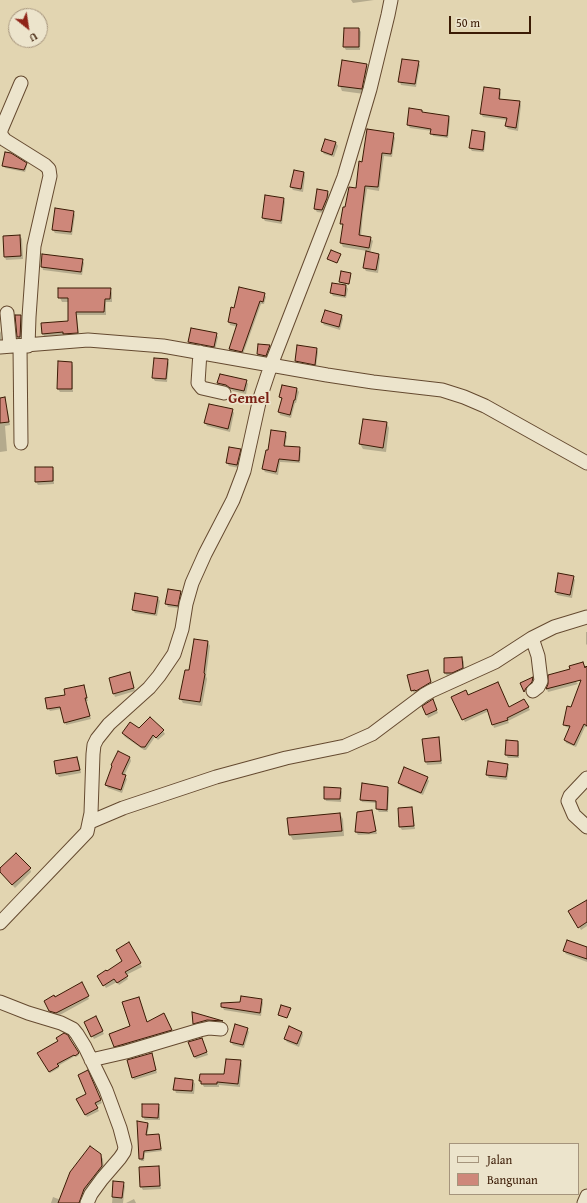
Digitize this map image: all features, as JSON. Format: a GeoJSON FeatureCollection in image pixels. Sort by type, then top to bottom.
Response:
{"type":"FeatureCollection","features":[{"type":"Feature","properties":{"kind":"street"},"geometry":{"type":"LineString","coordinates":[[0,923],[87,832],[91,813],[94,745],[109,724],[149,688],[174,654],[179,642],[186,604],[192,583],[233,500],[244,471],[260,398],[271,365],[344,177],[370,89],[391,0]]}},
{"type":"Feature","properties":{"kind":"street"},"geometry":{"type":"LineString","coordinates":[[15,346],[28,317],[34,246],[50,172],[43,162],[5,140],[1,135],[1,130],[21,83]]}},
{"type":"Feature","properties":{"kind":"street"},"geometry":{"type":"LineString","coordinates":[[7,313],[15,346],[21,443]]}},
{"type":"Feature","properties":{"kind":"street"},"geometry":{"type":"LineString","coordinates":[[15,346],[88,340],[163,346],[373,382],[442,390],[485,406],[587,462]]}},
{"type":"Feature","properties":{"kind":"street"},"geometry":{"type":"LineString","coordinates":[[200,352],[198,383],[202,388],[224,393]]}},
{"type":"Feature","properties":{"kind":"street"},"geometry":{"type":"LineString","coordinates":[[90,822],[123,808],[216,777],[286,758],[350,744],[372,734],[424,695],[495,662],[532,638],[554,627],[587,617]]}},
{"type":"Feature","properties":{"kind":"street"},"geometry":{"type":"LineString","coordinates":[[532,638],[538,656],[541,681],[538,687],[533,691]]}},
{"type":"Feature","properties":{"kind":"street"},"geometry":{"type":"LineString","coordinates":[[587,778],[570,796],[568,801],[574,815],[587,827]]}},
{"type":"Feature","properties":{"kind":"street"},"geometry":{"type":"LineString","coordinates":[[0,1002],[68,1026],[77,1034],[106,1090],[120,1128],[125,1147],[120,1158],[102,1179],[91,1194],[87,1203]]}},
{"type":"Feature","properties":{"kind":"street"},"geometry":{"type":"LineString","coordinates":[[91,1060],[126,1052],[200,1030],[209,1028],[221,1029]]}},
{"type":"Feature","properties":{"kind":"street"},"geometry":{"type":"LineString","coordinates":[[584,1203],[587,1196]]}},
{"type":"Feature","properties":{"kind":"building"},"geometry":{"type":"Polygon","coordinates":[[[344,28],[359,28],[359,47],[343,47],[344,28]]]}},
{"type":"Feature","properties":{"kind":"building"},"geometry":{"type":"Polygon","coordinates":[[[402,59],[419,61],[415,84],[398,82],[402,59]]]}},
{"type":"Feature","properties":{"kind":"building"},"geometry":{"type":"Polygon","coordinates":[[[342,60],[367,64],[362,89],[338,86],[342,60]]]}},
{"type":"Feature","properties":{"kind":"building"},"geometry":{"type":"Polygon","coordinates":[[[484,87],[500,89],[499,99],[520,101],[516,128],[505,126],[507,118],[480,114],[484,87]]]}},
{"type":"Feature","properties":{"kind":"building"},"geometry":{"type":"Polygon","coordinates":[[[409,108],[422,110],[422,112],[449,116],[447,136],[430,134],[431,129],[407,125],[409,108]]]}},
{"type":"Feature","properties":{"kind":"building"},"geometry":{"type":"Polygon","coordinates":[[[367,129],[394,133],[391,154],[382,153],[378,187],[365,186],[359,235],[371,237],[369,248],[340,243],[343,224],[340,224],[343,207],[345,207],[349,187],[356,188],[359,161],[362,162],[367,129]]]}},
{"type":"Feature","properties":{"kind":"building"},"geometry":{"type":"Polygon","coordinates":[[[472,130],[485,132],[483,150],[469,148],[472,130]]]}},
{"type":"Feature","properties":{"kind":"building"},"geometry":{"type":"Polygon","coordinates":[[[325,139],[336,142],[332,155],[321,151],[325,139]]]}},
{"type":"Feature","properties":{"kind":"building"},"geometry":{"type":"Polygon","coordinates":[[[5,152],[11,153],[27,163],[24,170],[2,166],[5,152]]]}},
{"type":"Feature","properties":{"kind":"building"},"geometry":{"type":"Polygon","coordinates":[[[294,170],[304,172],[301,189],[290,187],[294,170]]]}},
{"type":"Feature","properties":{"kind":"building"},"geometry":{"type":"Polygon","coordinates":[[[317,189],[328,191],[322,210],[314,209],[317,189]]]}},
{"type":"Feature","properties":{"kind":"building"},"geometry":{"type":"Polygon","coordinates":[[[265,195],[284,198],[281,221],[262,218],[265,195]]]}},
{"type":"Feature","properties":{"kind":"building"},"geometry":{"type":"Polygon","coordinates":[[[55,208],[74,211],[71,232],[52,230],[55,208]]]}},
{"type":"Feature","properties":{"kind":"building"},"geometry":{"type":"Polygon","coordinates":[[[20,235],[21,256],[4,257],[3,236],[20,235]]]}},
{"type":"Feature","properties":{"kind":"building"},"geometry":{"type":"Polygon","coordinates":[[[331,250],[341,254],[337,263],[327,259],[331,250]]]}},
{"type":"Feature","properties":{"kind":"building"},"geometry":{"type":"Polygon","coordinates":[[[366,251],[379,254],[376,270],[363,268],[366,251]]]}},
{"type":"Feature","properties":{"kind":"building"},"geometry":{"type":"Polygon","coordinates":[[[42,254],[83,259],[81,272],[41,267],[42,254]]]}},
{"type":"Feature","properties":{"kind":"building"},"geometry":{"type":"Polygon","coordinates":[[[341,271],[351,273],[349,284],[339,282],[341,271]]]}},
{"type":"Feature","properties":{"kind":"building"},"geometry":{"type":"Polygon","coordinates":[[[332,283],[346,285],[345,296],[330,293],[332,283]]]}},
{"type":"Feature","properties":{"kind":"building"},"geometry":{"type":"Polygon","coordinates":[[[239,287],[265,293],[263,302],[260,301],[242,352],[229,349],[237,324],[228,322],[231,307],[234,308],[239,287]]]}},
{"type":"Feature","properties":{"kind":"building"},"geometry":{"type":"Polygon","coordinates":[[[58,288],[111,288],[110,299],[105,299],[104,312],[76,312],[78,333],[63,334],[63,332],[42,334],[41,323],[68,321],[68,298],[58,298],[58,288]]]}},
{"type":"Feature","properties":{"kind":"building"},"geometry":{"type":"Polygon","coordinates":[[[325,310],[342,315],[339,327],[321,322],[325,310]]]}},
{"type":"Feature","properties":{"kind":"building"},"geometry":{"type":"Polygon","coordinates":[[[15,315],[21,315],[20,337],[17,337],[15,315]]]}},
{"type":"Feature","properties":{"kind":"building"},"geometry":{"type":"Polygon","coordinates":[[[191,328],[217,333],[214,347],[188,342],[191,328]]]}},
{"type":"Feature","properties":{"kind":"building"},"geometry":{"type":"Polygon","coordinates":[[[258,344],[270,345],[266,356],[257,354],[258,344]]]}},
{"type":"Feature","properties":{"kind":"building"},"geometry":{"type":"Polygon","coordinates":[[[297,345],[317,348],[315,365],[295,361],[297,345]]]}},
{"type":"Feature","properties":{"kind":"building"},"geometry":{"type":"Polygon","coordinates":[[[154,358],[168,359],[166,379],[152,378],[154,358]]]}},
{"type":"Feature","properties":{"kind":"building"},"geometry":{"type":"Polygon","coordinates":[[[58,361],[72,362],[72,389],[57,389],[58,361]]]}},
{"type":"Feature","properties":{"kind":"building"},"geometry":{"type":"Polygon","coordinates":[[[220,374],[247,380],[244,391],[217,383],[220,374]]]}},
{"type":"Feature","properties":{"kind":"building"},"geometry":{"type":"Polygon","coordinates":[[[282,385],[297,388],[290,415],[278,412],[282,398],[279,397],[282,385]]]}},
{"type":"Feature","properties":{"kind":"building"},"geometry":{"type":"Polygon","coordinates":[[[5,397],[9,422],[0,423],[0,398],[5,397]]]}},
{"type":"Feature","properties":{"kind":"building"},"geometry":{"type":"Polygon","coordinates":[[[209,404],[233,409],[228,429],[204,423],[209,404]]]}},
{"type":"Feature","properties":{"kind":"building"},"geometry":{"type":"Polygon","coordinates":[[[363,419],[387,422],[383,448],[359,444],[363,419]]]}},
{"type":"Feature","properties":{"kind":"building"},"geometry":{"type":"Polygon","coordinates":[[[271,430],[286,432],[284,446],[300,447],[299,461],[279,459],[276,472],[262,469],[266,450],[268,450],[271,430]]]}},
{"type":"Feature","properties":{"kind":"building"},"geometry":{"type":"Polygon","coordinates":[[[229,447],[241,449],[237,465],[226,463],[229,447]]]}},
{"type":"Feature","properties":{"kind":"building"},"geometry":{"type":"Polygon","coordinates":[[[35,467],[53,467],[53,481],[35,482],[35,467]]]}},
{"type":"Feature","properties":{"kind":"building"},"geometry":{"type":"Polygon","coordinates":[[[558,573],[574,576],[570,595],[555,592],[558,573]]]}},
{"type":"Feature","properties":{"kind":"building"},"geometry":{"type":"Polygon","coordinates":[[[168,589],[181,591],[178,606],[165,604],[168,589]]]}},
{"type":"Feature","properties":{"kind":"building"},"geometry":{"type":"Polygon","coordinates":[[[135,593],[158,597],[155,614],[132,610],[135,593]]]}},
{"type":"Feature","properties":{"kind":"building"},"geometry":{"type":"Polygon","coordinates":[[[194,639],[208,641],[205,674],[200,702],[179,699],[185,670],[189,670],[194,639]]]}},
{"type":"Feature","properties":{"kind":"building"},"geometry":{"type":"Polygon","coordinates":[[[462,657],[463,668],[452,673],[444,673],[444,658],[462,657]]]}},
{"type":"Feature","properties":{"kind":"building"},"geometry":{"type":"Polygon","coordinates":[[[583,662],[585,668],[586,666],[587,667],[587,726],[584,724],[574,745],[564,740],[570,726],[563,725],[567,706],[571,707],[581,680],[546,689],[548,684],[548,675],[570,669],[569,666],[583,662]]]}},
{"type":"Feature","properties":{"kind":"building"},"geometry":{"type":"Polygon","coordinates":[[[428,670],[431,682],[416,691],[411,691],[407,675],[428,670]]]}},
{"type":"Feature","properties":{"kind":"building"},"geometry":{"type":"Polygon","coordinates":[[[130,672],[134,688],[113,694],[109,678],[130,672]]]}},
{"type":"Feature","properties":{"kind":"building"},"geometry":{"type":"Polygon","coordinates":[[[533,677],[532,682],[524,692],[520,683],[533,677]]]}},
{"type":"Feature","properties":{"kind":"building"},"geometry":{"type":"Polygon","coordinates":[[[498,682],[509,707],[524,699],[529,707],[507,718],[508,720],[492,725],[487,709],[462,720],[451,697],[466,690],[468,695],[498,682]]]}},
{"type":"Feature","properties":{"kind":"building"},"geometry":{"type":"Polygon","coordinates":[[[84,685],[87,698],[85,698],[90,716],[64,723],[60,707],[47,709],[45,698],[65,695],[64,689],[84,685]]]}},
{"type":"Feature","properties":{"kind":"building"},"geometry":{"type":"Polygon","coordinates":[[[433,699],[437,710],[426,715],[422,706],[433,699]]]}},
{"type":"Feature","properties":{"kind":"building"},"geometry":{"type":"Polygon","coordinates":[[[150,717],[164,730],[156,738],[153,735],[145,747],[141,747],[122,733],[130,722],[139,728],[150,717]]]}},
{"type":"Feature","properties":{"kind":"building"},"geometry":{"type":"Polygon","coordinates":[[[439,737],[441,761],[425,762],[422,739],[439,737]]]}},
{"type":"Feature","properties":{"kind":"building"},"geometry":{"type":"Polygon","coordinates":[[[506,740],[518,741],[518,756],[505,755],[506,740]]]}},
{"type":"Feature","properties":{"kind":"building"},"geometry":{"type":"Polygon","coordinates":[[[118,751],[130,757],[122,774],[126,775],[121,790],[105,785],[112,766],[111,765],[118,751]]]}},
{"type":"Feature","properties":{"kind":"building"},"geometry":{"type":"Polygon","coordinates":[[[77,757],[80,770],[56,774],[54,761],[77,757]]]}},
{"type":"Feature","properties":{"kind":"building"},"geometry":{"type":"Polygon","coordinates":[[[488,761],[508,764],[506,777],[486,775],[488,761]]]}},
{"type":"Feature","properties":{"kind":"building"},"geometry":{"type":"Polygon","coordinates":[[[404,767],[428,777],[421,793],[398,783],[404,767]]]}},
{"type":"Feature","properties":{"kind":"building"},"geometry":{"type":"Polygon","coordinates":[[[362,783],[388,787],[387,810],[376,809],[376,801],[360,800],[362,783]]]}},
{"type":"Feature","properties":{"kind":"building"},"geometry":{"type":"Polygon","coordinates":[[[324,787],[341,788],[340,799],[324,799],[324,787]]]}},
{"type":"Feature","properties":{"kind":"building"},"geometry":{"type":"Polygon","coordinates":[[[412,807],[414,826],[399,827],[398,808],[412,807]]]}},
{"type":"Feature","properties":{"kind":"building"},"geometry":{"type":"Polygon","coordinates":[[[372,810],[376,831],[369,833],[355,832],[357,812],[372,810]]]}},
{"type":"Feature","properties":{"kind":"building"},"geometry":{"type":"Polygon","coordinates":[[[340,813],[342,831],[289,835],[287,818],[340,813]]]}},
{"type":"Feature","properties":{"kind":"building"},"geometry":{"type":"Polygon","coordinates":[[[16,853],[31,868],[12,885],[0,872],[0,868],[16,853]]]}},
{"type":"Feature","properties":{"kind":"building"},"geometry":{"type":"Polygon","coordinates":[[[587,900],[587,922],[578,928],[568,911],[587,900]]]}},
{"type":"Feature","properties":{"kind":"building"},"geometry":{"type":"Polygon","coordinates":[[[567,940],[587,947],[587,959],[563,951],[567,940]]]}},
{"type":"Feature","properties":{"kind":"building"},"geometry":{"type":"Polygon","coordinates":[[[129,942],[141,963],[125,972],[128,976],[117,983],[114,979],[103,986],[97,976],[122,961],[116,950],[129,942]]]}},
{"type":"Feature","properties":{"kind":"building"},"geometry":{"type":"Polygon","coordinates":[[[82,982],[89,996],[56,1013],[49,1011],[44,1001],[54,995],[55,997],[82,982]]]}},
{"type":"Feature","properties":{"kind":"building"},"geometry":{"type":"Polygon","coordinates":[[[241,996],[262,999],[260,1013],[221,1007],[221,1003],[240,1002],[241,996]]]}},
{"type":"Feature","properties":{"kind":"building"},"geometry":{"type":"Polygon","coordinates":[[[139,997],[147,1022],[164,1013],[172,1030],[114,1047],[109,1034],[130,1026],[122,1002],[139,997]]]}},
{"type":"Feature","properties":{"kind":"building"},"geometry":{"type":"Polygon","coordinates":[[[281,1005],[291,1008],[287,1018],[278,1015],[281,1005]]]}},
{"type":"Feature","properties":{"kind":"building"},"geometry":{"type":"Polygon","coordinates":[[[192,1012],[223,1021],[207,1020],[193,1024],[192,1012]]]}},
{"type":"Feature","properties":{"kind":"building"},"geometry":{"type":"Polygon","coordinates":[[[96,1016],[103,1031],[91,1037],[84,1022],[96,1016]]]}},
{"type":"Feature","properties":{"kind":"building"},"geometry":{"type":"Polygon","coordinates":[[[235,1024],[248,1028],[243,1045],[230,1042],[235,1024]]]}},
{"type":"Feature","properties":{"kind":"building"},"geometry":{"type":"Polygon","coordinates":[[[289,1026],[302,1032],[297,1044],[284,1039],[289,1026]]]}},
{"type":"Feature","properties":{"kind":"building"},"geometry":{"type":"Polygon","coordinates":[[[64,1033],[68,1035],[79,1053],[57,1064],[59,1066],[49,1072],[37,1053],[58,1041],[56,1038],[64,1033]]]}},
{"type":"Feature","properties":{"kind":"building"},"geometry":{"type":"Polygon","coordinates":[[[202,1038],[207,1052],[194,1057],[188,1042],[202,1038]]]}},
{"type":"Feature","properties":{"kind":"building"},"geometry":{"type":"Polygon","coordinates":[[[152,1053],[156,1070],[132,1078],[127,1060],[152,1053]]]}},
{"type":"Feature","properties":{"kind":"building"},"geometry":{"type":"Polygon","coordinates":[[[226,1059],[241,1060],[238,1084],[217,1082],[217,1084],[201,1084],[201,1081],[199,1081],[200,1074],[224,1074],[226,1059]]]}},
{"type":"Feature","properties":{"kind":"building"},"geometry":{"type":"Polygon","coordinates":[[[88,1070],[101,1100],[95,1103],[98,1108],[85,1115],[76,1099],[86,1094],[78,1075],[88,1070]]]}},
{"type":"Feature","properties":{"kind":"building"},"geometry":{"type":"Polygon","coordinates":[[[175,1078],[193,1080],[192,1091],[173,1090],[175,1078]]]}},
{"type":"Feature","properties":{"kind":"building"},"geometry":{"type":"Polygon","coordinates":[[[142,1104],[159,1104],[158,1118],[142,1117],[142,1104]]]}},
{"type":"Feature","properties":{"kind":"building"},"geometry":{"type":"Polygon","coordinates":[[[137,1121],[148,1123],[146,1135],[159,1134],[161,1149],[144,1151],[143,1159],[139,1159],[137,1121]]]}},
{"type":"Feature","properties":{"kind":"building"},"geometry":{"type":"Polygon","coordinates":[[[90,1146],[101,1154],[102,1166],[84,1189],[79,1203],[58,1203],[70,1172],[90,1146]]]}},
{"type":"Feature","properties":{"kind":"building"},"geometry":{"type":"Polygon","coordinates":[[[159,1166],[160,1186],[140,1187],[139,1167],[159,1166]]]}},
{"type":"Feature","properties":{"kind":"building"},"geometry":{"type":"Polygon","coordinates":[[[113,1181],[124,1182],[122,1198],[112,1197],[113,1181]]]}},
{"type":"Feature","properties":{"kind":"district","name":"Gemel"},"geometry":{"type":"Point","coordinates":[249,399]}}]}
